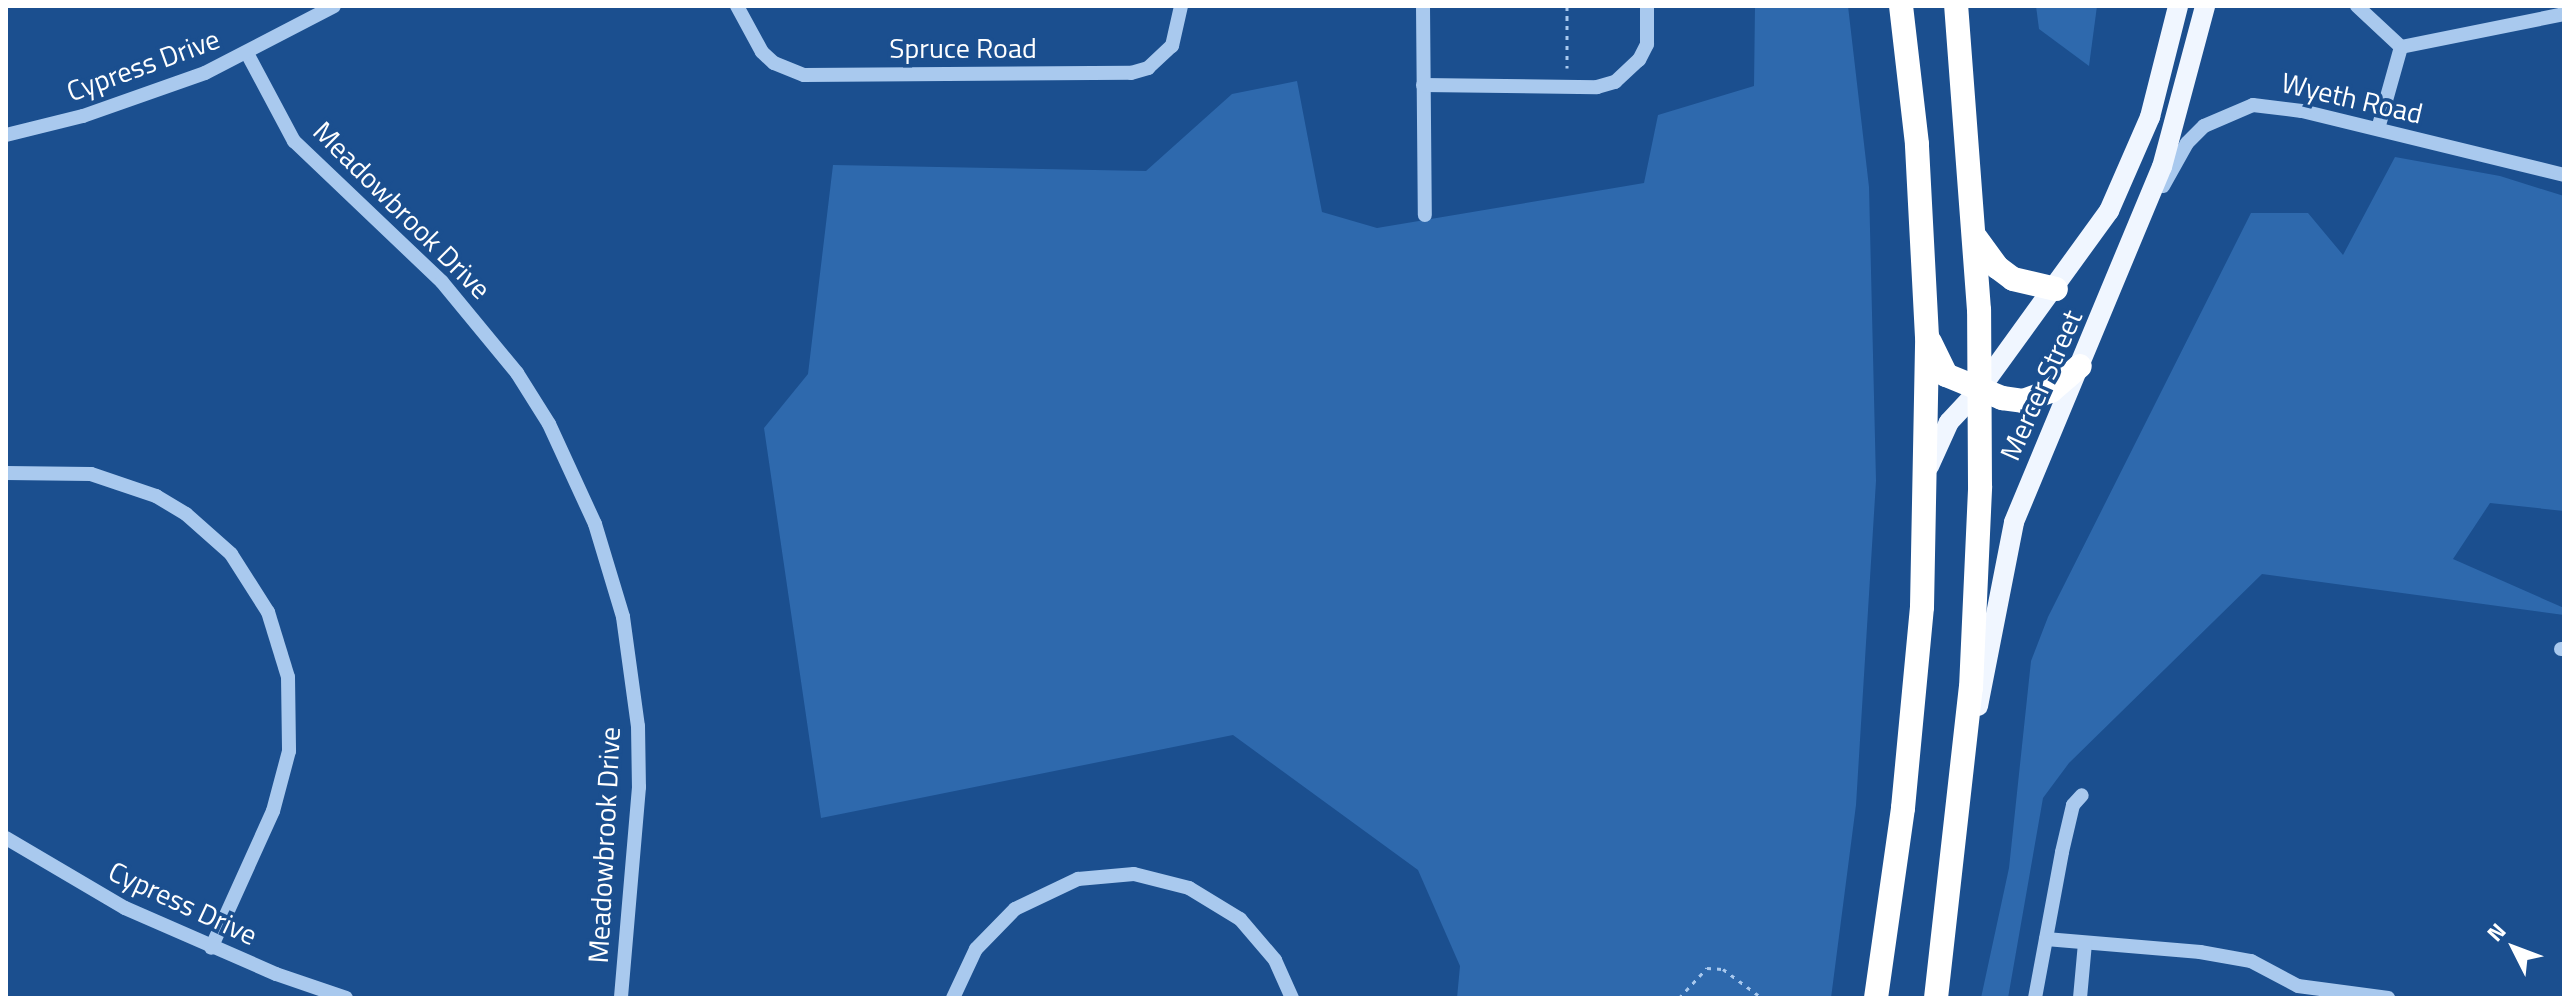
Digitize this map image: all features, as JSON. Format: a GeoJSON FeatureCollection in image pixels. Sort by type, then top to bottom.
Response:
{"type":"FeatureCollection","features":[{"type":"Feature","properties":{"kind":"highway"},"geometry":{"type":"LineString","coordinates":[[1876,998],[1914,708],[1924,486],[1927,337],[1917,144],[1901,6]]}},
{"type":"Feature","properties":{"kind":"highway"},"geometry":{"type":"LineString","coordinates":[[1936,998],[1971,688],[1980,389],[1976,238],[1956,6]]}},
{"type":"Feature","properties":{"kind":"highway"},"geometry":{"type":"LineString","coordinates":[[1976,238],[1997,267],[2013,279],[2056,289]]}},
{"type":"Feature","properties":{"kind":"highway"},"geometry":{"type":"LineString","coordinates":[[1927,337],[1946,375],[2023,401],[2051,391],[2080,366]]}},
{"type":"Feature","properties":{"kind":"main road","name":"Mercer Street"},"geometry":{"type":"LineString","coordinates":[[1924,486],[1934,445],[2056,289],[2094,235],[2128,172],[2164,72],[2178,6]]}},
{"type":"Feature","properties":{"kind":"main road","name":"Mercer Street"},"geometry":{"type":"LineString","coordinates":[[1961,796],[2014,522],[2139,228],[2179,111],[2205,6]]}},
{"type":"Feature","properties":{"kind":"street","name":"Cypress Drive"},"geometry":{"type":"LineString","coordinates":[[6,135],[145,96],[248,55],[334,6]]}},
{"type":"Feature","properties":{"kind":"street","name":"Spruce Road"},"geometry":{"type":"LineString","coordinates":[[737,6],[762,52],[774,63],[804,75],[1131,73],[1148,68],[1172,46],[1181,6]]}},
{"type":"Feature","properties":{"kind":"street"},"geometry":{"type":"LineString","coordinates":[[1423,6],[1425,215]]}},
{"type":"Feature","properties":{"kind":"street"},"geometry":{"type":"LineString","coordinates":[[1423,85],[1597,87],[1615,82],[1639,60],[1647,44],[1647,6]]}},
{"type":"Feature","properties":{"kind":"street"},"geometry":{"type":"LineString","coordinates":[[2357,6],[2401,47]]}},
{"type":"Feature","properties":{"kind":"street"},"geometry":{"type":"LineString","coordinates":[[2401,47],[2564,14]]}},
{"type":"Feature","properties":{"kind":"street"},"geometry":{"type":"LineString","coordinates":[[2378,129],[2401,47]]}},
{"type":"Feature","properties":{"kind":"street","name":"Meadowbrook Drive"},"geometry":{"type":"LineString","coordinates":[[248,55],[294,141],[442,282],[517,373],[556,438],[595,524],[623,617],[638,726],[639,787],[621,998]]}},
{"type":"Feature","properties":{"kind":"street","name":"Wyeth Road"},"geometry":{"type":"LineString","coordinates":[[2139,228],[2187,143],[2229,111],[2279,106],[2564,175]]}},
{"type":"Feature","properties":{"kind":"street"},"geometry":{"type":"LineString","coordinates":[[6,473],[91,474],[156,496],[186,514],[231,554],[268,612],[288,677],[289,751],[273,811],[211,948]]}},
{"type":"Feature","properties":{"kind":"street"},"geometry":{"type":"LineString","coordinates":[[2035,998],[2073,805],[2082,795]]}},
{"type":"Feature","properties":{"kind":"street","name":"Cypress Drive"},"geometry":{"type":"LineString","coordinates":[[6,838],[125,908],[211,948],[346,998]]}},
{"type":"Feature","properties":{"kind":"street"},"geometry":{"type":"LineString","coordinates":[[953,998],[976,949],[1015,909],[1078,879],[1134,874],[1189,888],[1240,919],[1275,960],[1292,998]]}},
{"type":"Feature","properties":{"kind":"street"},"geometry":{"type":"LineString","coordinates":[[2046,939],[2251,961],[2298,986],[2388,998]]}},
{"type":"Feature","properties":{"kind":"street"},"geometry":{"type":"LineString","coordinates":[[2080,998],[2085,943]]}},
{"type":"Feature","properties":{"kind":"path"},"geometry":{"type":"LineString","coordinates":[[1567,6],[1567,68]]}},
{"type":"Feature","properties":{"kind":"path"},"geometry":{"type":"LineString","coordinates":[[1679,998],[1707,968],[1734,975],[1762,998]]}},
{"type":"Feature","properties":{"kind":"shaded area"},"geometry":{"type":"Polygon","coordinates":[[[1755,6],[1848,6],[1869,187],[1876,481],[1856,805],[1831,998],[1457,998],[1460,966],[1418,870],[1233,735],[821,818],[764,428],[808,374],[833,165],[1146,171],[1232,94],[1297,81],[1322,212],[1377,228],[1644,183],[1658,115],[1754,86],[1755,6]]]}},
{"type":"Feature","properties":{"kind":"shaded area"},"geometry":{"type":"Polygon","coordinates":[[[2036,6],[2097,6],[2089,66],[2039,29],[2036,6]]]}},
{"type":"Feature","properties":{"kind":"shaded area"},"geometry":{"type":"Polygon","coordinates":[[[2395,157],[2500,176],[2564,196],[2564,511],[2490,503],[2453,559],[2564,608],[2564,615],[2262,574],[2069,763],[2043,798],[2008,998],[1981,998],[2009,868],[2031,661],[2048,617],[2251,213],[2308,213],[2343,255],[2395,157]]]}}]}
